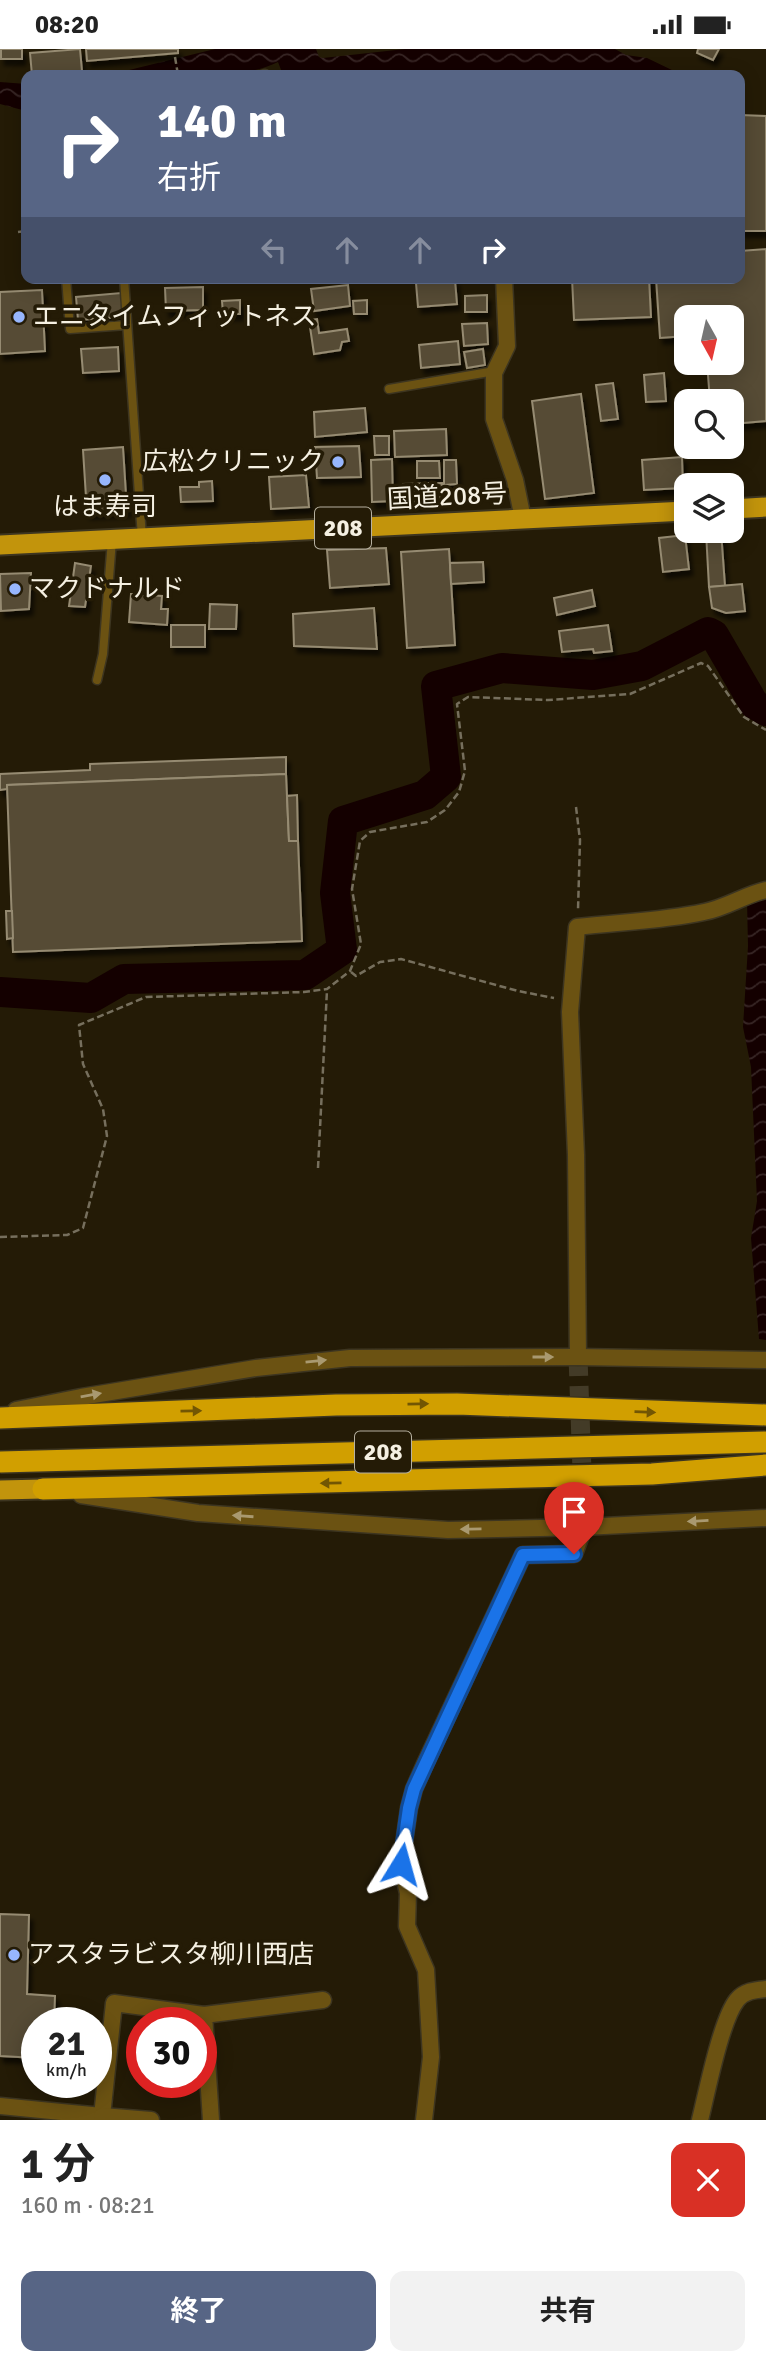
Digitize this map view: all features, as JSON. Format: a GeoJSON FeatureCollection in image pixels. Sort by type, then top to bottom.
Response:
{"type":"FeatureCollection","features":[{"type":"Feature","properties":{"kind":"highway"},"geometry":{"type":"LineString","coordinates":[[744,508],[766,507]]}},
{"type":"Feature","properties":{"kind":"highway","name":"国道208号"},"geometry":{"type":"LineString","coordinates":[[0,545],[674,512]]}},
{"type":"Feature","properties":{"kind":"highway"},"geometry":{"type":"LineString","coordinates":[[0,1416],[444,1404],[766,1415]]}},
{"type":"Feature","properties":{"kind":"highway","name":"208"},"geometry":{"type":"LineString","coordinates":[[0,1461],[766,1442]]}},
{"type":"Feature","properties":{"kind":"highway","name":"208"},"geometry":{"type":"LineString","coordinates":[[0,1470],[766,1452]]}},
{"type":"Feature","properties":{"kind":"highway"},"geometry":{"type":"LineString","coordinates":[[0,1490],[616,1476],[766,1465]]}},
{"type":"Feature","properties":{"kind":"street"},"geometry":{"type":"LineString","coordinates":[[504,284],[507,346],[495,371],[494,419],[515,480],[523,519]]}},
{"type":"Feature","properties":{"kind":"street"},"geometry":{"type":"LineString","coordinates":[[578,1357],[571,1002],[577,927],[703,913],[723,908],[749,894],[766,890]]}},
{"type":"Feature","properties":{"kind":"street"},"geometry":{"type":"LineString","coordinates":[[0,1416],[82,1397],[243,1370],[350,1358],[766,1360]]}},
{"type":"Feature","properties":{"kind":"street"},"geometry":{"type":"LineString","coordinates":[[43,1489],[198,1513],[448,1530],[584,1527],[766,1518]]}},
{"type":"Feature","properties":{"kind":"street"},"geometry":{"type":"LineString","coordinates":[[424,2120],[430,2057],[426,1970],[407,1926],[408,1893],[401,1864],[414,1789],[523,1555],[574,1554],[584,1527]]}},
{"type":"Feature","properties":{"kind":"street"},"geometry":{"type":"LineString","coordinates":[[700,2120],[722,2038],[737,1999],[750,1990],[766,1989]]}},
{"type":"Feature","properties":{"kind":"street"},"geometry":{"type":"LineString","coordinates":[[217,2013],[323,2000]]}},
{"type":"Feature","properties":{"kind":"street"},"geometry":{"type":"LineString","coordinates":[[102,2116],[114,2003],[144,2007]]}},
{"type":"Feature","properties":{"kind":"street"},"geometry":{"type":"LineString","coordinates":[[210,2098],[211,2120]]}},
{"type":"Feature","properties":{"kind":"street"},"geometry":{"type":"LineString","coordinates":[[0,2106],[151,2120]]}},
{"type":"Feature","properties":{"kind":"lane"},"geometry":{"type":"LineString","coordinates":[[67,284],[71,329],[127,325]]}},
{"type":"Feature","properties":{"kind":"lane"},"geometry":{"type":"LineString","coordinates":[[124,284],[142,538]]}},
{"type":"Feature","properties":{"kind":"lane"},"geometry":{"type":"LineString","coordinates":[[389,389],[495,371]]}},
{"type":"Feature","properties":{"kind":"lane"},"geometry":{"type":"LineString","coordinates":[[97,680],[103,655],[112,540]]}},
{"type":"Feature","properties":{"kind":"path"},"geometry":{"type":"LineString","coordinates":[[175,58],[177,70]]}},
{"type":"Feature","properties":{"kind":"path"},"geometry":{"type":"LineString","coordinates":[[0,1237],[68,1235],[83,1228],[107,1136],[103,1109],[83,1064],[79,1025],[146,997],[304,992],[327,989],[350,971],[361,944],[352,889],[360,841],[370,832],[427,822],[445,810],[459,792],[465,771],[457,704],[468,697],[548,700],[629,694],[701,663],[708,666],[744,717],[766,730]]}},
{"type":"Feature","properties":{"kind":"path"},"geometry":{"type":"LineString","coordinates":[[576,807],[580,840],[577,927]]}},
{"type":"Feature","properties":{"kind":"path"},"geometry":{"type":"LineString","coordinates":[[350,971],[356,976],[380,962],[401,958],[518,991],[571,1002]]}},
{"type":"Feature","properties":{"kind":"path"},"geometry":{"type":"LineString","coordinates":[[318,1168],[327,989]]}},
{"type":"Feature","properties":{"kind":"water"},"geometry":{"type":"Polygon","coordinates":[[[215,49],[316,49],[319,57],[323,58],[405,49],[615,49],[626,55],[647,58],[672,70],[281,70],[278,62],[256,70],[129,70],[215,49]]]}},
{"type":"Feature","properties":{"kind":"water"},"geometry":{"type":"Polygon","coordinates":[[[0,82],[21,84],[21,110],[0,104],[0,82]]]}},
{"type":"Feature","properties":{"kind":"water"},"geometry":{"type":"Polygon","coordinates":[[[766,899],[766,1340],[759,1339],[751,1238],[757,1201],[751,1067],[743,1027],[748,946],[747,901],[766,899]]]}},
{"type":"Feature","properties":{"kind":"building"},"geometry":{"type":"Polygon","coordinates":[[[1,49],[22,49],[22,59],[1,59],[1,49]]]}},
{"type":"Feature","properties":{"kind":"building"},"geometry":{"type":"Polygon","coordinates":[[[80,49],[82,70],[32,70],[30,53],[80,49]]]}},
{"type":"Feature","properties":{"kind":"building"},"geometry":{"type":"Polygon","coordinates":[[[86,49],[178,49],[178,53],[87,61],[86,49]]]}},
{"type":"Feature","properties":{"kind":"building"},"geometry":{"type":"Polygon","coordinates":[[[698,49],[719,49],[713,60],[697,53],[698,49]]]}},
{"type":"Feature","properties":{"kind":"building"},"geometry":{"type":"Polygon","coordinates":[[[745,115],[766,116],[766,231],[745,231],[745,115]]]}},
{"type":"Feature","properties":{"kind":"building"},"geometry":{"type":"Polygon","coordinates":[[[766,249],[766,421],[744,423],[744,389],[709,389],[708,375],[744,375],[744,305],[674,305],[674,337],[660,338],[656,284],[745,284],[745,251],[766,249]]]}},
{"type":"Feature","properties":{"kind":"building"},"geometry":{"type":"Polygon","coordinates":[[[416,284],[455,284],[457,304],[418,307],[416,284]]]}},
{"type":"Feature","properties":{"kind":"building"},"geometry":{"type":"Polygon","coordinates":[[[572,284],[649,284],[651,317],[574,320],[572,284]]]}},
{"type":"Feature","properties":{"kind":"building"},"geometry":{"type":"Polygon","coordinates":[[[348,285],[350,306],[314,311],[311,289],[348,285]]]}},
{"type":"Feature","properties":{"kind":"building"},"geometry":{"type":"Polygon","coordinates":[[[203,287],[203,310],[166,311],[165,288],[203,287]]]}},
{"type":"Feature","properties":{"kind":"building"},"geometry":{"type":"Polygon","coordinates":[[[42,290],[45,351],[0,354],[0,292],[42,290]]]}},
{"type":"Feature","properties":{"kind":"building"},"geometry":{"type":"Polygon","coordinates":[[[121,293],[123,317],[78,320],[76,297],[121,293]]]}},
{"type":"Feature","properties":{"kind":"building"},"geometry":{"type":"Polygon","coordinates":[[[487,295],[487,312],[465,312],[465,296],[487,295]]]}},
{"type":"Feature","properties":{"kind":"building"},"geometry":{"type":"Polygon","coordinates":[[[240,300],[240,314],[223,314],[222,301],[240,300]]]}},
{"type":"Feature","properties":{"kind":"building"},"geometry":{"type":"Polygon","coordinates":[[[367,300],[367,314],[354,314],[353,301],[367,300]]]}},
{"type":"Feature","properties":{"kind":"building"},"geometry":{"type":"Polygon","coordinates":[[[317,319],[319,333],[347,329],[349,341],[342,342],[340,350],[314,354],[309,320],[317,319]]]}},
{"type":"Feature","properties":{"kind":"building"},"geometry":{"type":"Polygon","coordinates":[[[487,323],[488,344],[464,346],[462,324],[487,323]]]}},
{"type":"Feature","properties":{"kind":"building"},"geometry":{"type":"Polygon","coordinates":[[[458,341],[460,364],[421,368],[419,345],[458,341]]]}},
{"type":"Feature","properties":{"kind":"building"},"geometry":{"type":"Polygon","coordinates":[[[118,347],[119,371],[83,373],[81,349],[118,347]]]}},
{"type":"Feature","properties":{"kind":"building"},"geometry":{"type":"Polygon","coordinates":[[[483,349],[485,365],[467,368],[464,352],[483,349]]]}},
{"type":"Feature","properties":{"kind":"building"},"geometry":{"type":"Polygon","coordinates":[[[664,373],[666,401],[646,402],[644,375],[664,373]]]}},
{"type":"Feature","properties":{"kind":"building"},"geometry":{"type":"Polygon","coordinates":[[[613,383],[618,419],[601,421],[596,385],[613,383]]]}},
{"type":"Feature","properties":{"kind":"building"},"geometry":{"type":"Polygon","coordinates":[[[581,394],[594,493],[545,499],[532,401],[581,394]]]}},
{"type":"Feature","properties":{"kind":"building"},"geometry":{"type":"Polygon","coordinates":[[[365,408],[367,432],[315,437],[314,412],[365,408]]]}},
{"type":"Feature","properties":{"kind":"building"},"geometry":{"type":"Polygon","coordinates":[[[446,429],[447,455],[395,457],[394,431],[446,429]]]}},
{"type":"Feature","properties":{"kind":"building"},"geometry":{"type":"Polygon","coordinates":[[[374,436],[389,436],[389,455],[375,455],[374,436]]]}},
{"type":"Feature","properties":{"kind":"building","name":"広松クリニック"},"geometry":{"type":"Polygon","coordinates":[[[359,446],[361,477],[317,478],[315,447],[359,446]]]}},
{"type":"Feature","properties":{"kind":"building","name":"はま寿司"},"geometry":{"type":"Polygon","coordinates":[[[123,447],[127,511],[87,513],[83,450],[123,447]]]}},
{"type":"Feature","properties":{"kind":"building"},"geometry":{"type":"Polygon","coordinates":[[[392,459],[393,501],[372,502],[371,460],[392,459]]]}},
{"type":"Feature","properties":{"kind":"building"},"geometry":{"type":"Polygon","coordinates":[[[682,459],[683,473],[674,473],[674,488],[644,490],[642,460],[682,459]]]}},
{"type":"Feature","properties":{"kind":"building"},"geometry":{"type":"Polygon","coordinates":[[[444,460],[456,460],[457,484],[444,485],[444,460]]]}},
{"type":"Feature","properties":{"kind":"building"},"geometry":{"type":"Polygon","coordinates":[[[417,461],[439,461],[440,478],[417,478],[417,461]]]}},
{"type":"Feature","properties":{"kind":"building"},"geometry":{"type":"Polygon","coordinates":[[[306,475],[309,507],[271,509],[269,477],[306,475]]]}},
{"type":"Feature","properties":{"kind":"building"},"geometry":{"type":"Polygon","coordinates":[[[212,481],[213,501],[181,502],[180,487],[199,487],[199,482],[212,481]]]}},
{"type":"Feature","properties":{"kind":"building"},"geometry":{"type":"Polygon","coordinates":[[[442,483],[443,501],[404,503],[403,484],[442,483]]]}},
{"type":"Feature","properties":{"kind":"building"},"geometry":{"type":"Polygon","coordinates":[[[674,536],[674,543],[686,543],[689,569],[663,572],[659,538],[674,536]]]}},
{"type":"Feature","properties":{"kind":"building"},"geometry":{"type":"Polygon","coordinates":[[[707,543],[722,543],[725,586],[709,587],[707,543]]]}},
{"type":"Feature","properties":{"kind":"building"},"geometry":{"type":"Polygon","coordinates":[[[386,548],[389,584],[330,588],[327,550],[386,548]]]}},
{"type":"Feature","properties":{"kind":"building"},"geometry":{"type":"Polygon","coordinates":[[[449,549],[455,645],[407,648],[401,552],[449,549]]]}},
{"type":"Feature","properties":{"kind":"building"},"geometry":{"type":"Polygon","coordinates":[[[483,562],[484,582],[451,584],[450,563],[483,562]]]}},
{"type":"Feature","properties":{"kind":"building"},"geometry":{"type":"Polygon","coordinates":[[[75,563],[91,566],[85,607],[69,606],[75,563]]]}},
{"type":"Feature","properties":{"kind":"building","name":"マクドナルド"},"geometry":{"type":"Polygon","coordinates":[[[31,573],[29,609],[1,611],[0,574],[31,573]]]}},
{"type":"Feature","properties":{"kind":"building"},"geometry":{"type":"Polygon","coordinates":[[[742,584],[745,611],[726,613],[712,608],[709,587],[742,584]]]}},
{"type":"Feature","properties":{"kind":"building"},"geometry":{"type":"Polygon","coordinates":[[[592,590],[595,606],[557,615],[554,598],[592,590]]]}},
{"type":"Feature","properties":{"kind":"building"},"geometry":{"type":"Polygon","coordinates":[[[131,594],[162,596],[161,609],[168,609],[167,625],[129,622],[131,594]]]}},
{"type":"Feature","properties":{"kind":"building"},"geometry":{"type":"Polygon","coordinates":[[[210,604],[237,605],[236,629],[209,629],[210,604]]]}},
{"type":"Feature","properties":{"kind":"building"},"geometry":{"type":"Polygon","coordinates":[[[374,608],[377,649],[294,646],[293,614],[374,608]]]}},
{"type":"Feature","properties":{"kind":"building"},"geometry":{"type":"Polygon","coordinates":[[[171,625],[205,625],[205,647],[171,647],[171,625]]]}},
{"type":"Feature","properties":{"kind":"building"},"geometry":{"type":"Polygon","coordinates":[[[608,625],[612,651],[594,653],[593,649],[562,652],[559,631],[608,625]]]}},
{"type":"Feature","properties":{"kind":"building"},"geometry":{"type":"Polygon","coordinates":[[[286,757],[286,774],[7,785],[7,789],[0,790],[0,774],[90,770],[90,764],[286,757]]]}},
{"type":"Feature","properties":{"kind":"building"},"geometry":{"type":"Polygon","coordinates":[[[286,774],[289,841],[298,841],[302,941],[13,952],[7,785],[286,774]]]}},
{"type":"Feature","properties":{"kind":"building"},"geometry":{"type":"Polygon","coordinates":[[[297,795],[298,841],[289,841],[287,796],[297,795]]]}},
{"type":"Feature","properties":{"kind":"building"},"geometry":{"type":"Polygon","coordinates":[[[6,911],[12,911],[13,938],[7,939],[6,911]]]}},
{"type":"Feature","properties":{"kind":"building","name":"アスタラビスタ柳川西店"},"geometry":{"type":"Polygon","coordinates":[[[0,1914],[29,1915],[27,1994],[55,1996],[55,2007],[21,2007],[21,2057],[0,2056],[0,1914]]]}},
{"type":"Feature","properties":{"kind":"waterway"},"geometry":{"type":"LineString","coordinates":[[0,992],[91,998],[124,979],[305,975],[342,950],[335,893],[343,821],[425,795],[446,777],[436,686],[502,668],[593,675],[642,666],[708,632],[714,635],[754,704],[766,711]]}},
{"type":"Feature","properties":{"kind":"tunnel"},"geometry":{"type":"LineString","coordinates":[[578,1357],[584,1527]]}},
{"type":"Feature","properties":{"kind":"place","name":"エニタイムフィットネス"},"geometry":{"type":"Point","coordinates":[19,317]}},
{"type":"Feature","properties":{"kind":"place","name":"広松クリニック"},"geometry":{"type":"Point","coordinates":[338,462]}},
{"type":"Feature","properties":{"kind":"place","name":"はま寿司"},"geometry":{"type":"Point","coordinates":[105,480]}},
{"type":"Feature","properties":{"kind":"place","name":"マクドナルド"},"geometry":{"type":"Point","coordinates":[15,589]}},
{"type":"Feature","properties":{"kind":"place","name":"アスタラビスタ柳川西店"},"geometry":{"type":"Point","coordinates":[14,1955]}},
{"type":"Feature","properties":{"kind":"route"},"geometry":{"type":"LineString","coordinates":[[401,1864],[414,1789],[523,1555],[574,1554]]}}]}
